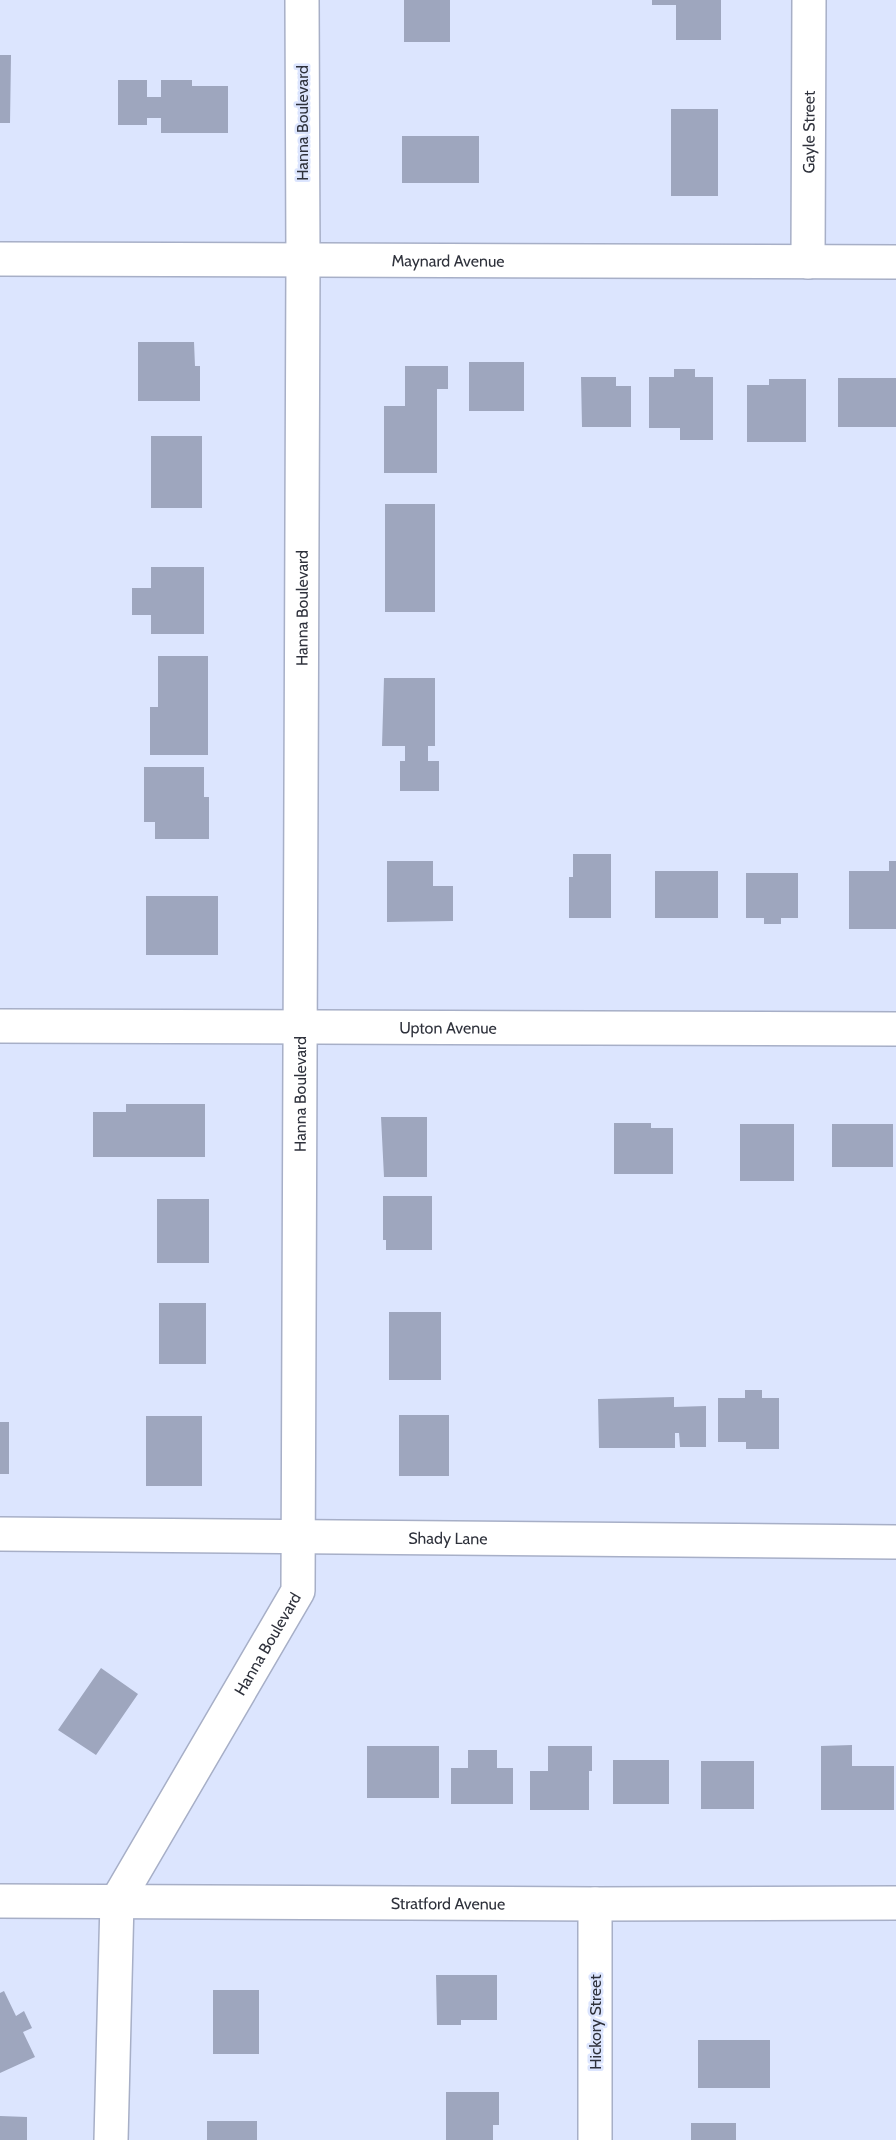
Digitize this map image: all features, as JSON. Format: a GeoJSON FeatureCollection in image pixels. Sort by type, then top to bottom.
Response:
{"type":"FeatureCollection","features":[{"type":"Feature","properties":{"kind":"street","name":"Hanna Boulevard"},"geometry":{"type":"LineString","coordinates":[[111,2140],[117,1901],[298,1591],[302,0]]}},
{"type":"Feature","properties":{"kind":"street","name":"Gayle Street"},"geometry":{"type":"LineString","coordinates":[[808,262],[809,0]]}},
{"type":"Feature","properties":{"kind":"street","name":"Maynard Avenue"},"geometry":{"type":"LineString","coordinates":[[0,259],[896,262]]}},
{"type":"Feature","properties":{"kind":"street","name":"Upton Avenue"},"geometry":{"type":"LineString","coordinates":[[0,1026],[896,1029]]}},
{"type":"Feature","properties":{"kind":"street","name":"Shady Lane"},"geometry":{"type":"LineString","coordinates":[[0,1534],[896,1542]]}},
{"type":"Feature","properties":{"kind":"street","name":"Stratford Avenue"},"geometry":{"type":"LineString","coordinates":[[0,1900],[595,1904],[896,1903]]}},
{"type":"Feature","properties":{"kind":"street","name":"Hickory Street"},"geometry":{"type":"LineString","coordinates":[[595,1904],[595,2140]]}},
{"type":"Feature","properties":{"kind":"building"},"geometry":{"type":"Polygon","coordinates":[[[404,0],[450,0],[450,42],[404,42],[404,0]]]}},
{"type":"Feature","properties":{"kind":"building"},"geometry":{"type":"Polygon","coordinates":[[[652,0],[721,0],[721,40],[676,40],[676,5],[652,5],[652,0]]]}},
{"type":"Feature","properties":{"kind":"building"},"geometry":{"type":"Polygon","coordinates":[[[0,55],[11,55],[10,123],[0,123],[0,55]]]}},
{"type":"Feature","properties":{"kind":"building"},"geometry":{"type":"Polygon","coordinates":[[[118,80],[147,80],[147,97],[161,97],[161,80],[192,80],[192,86],[228,86],[228,133],[161,133],[161,118],[147,118],[147,125],[118,125],[118,80]]]}},
{"type":"Feature","properties":{"kind":"building"},"geometry":{"type":"Polygon","coordinates":[[[671,109],[718,109],[718,196],[671,196],[671,109]]]}},
{"type":"Feature","properties":{"kind":"building"},"geometry":{"type":"Polygon","coordinates":[[[402,136],[479,136],[479,183],[402,183],[402,136]]]}},
{"type":"Feature","properties":{"kind":"building"},"geometry":{"type":"Polygon","coordinates":[[[138,342],[194,342],[195,366],[200,366],[200,401],[138,401],[138,342]]]}},
{"type":"Feature","properties":{"kind":"building"},"geometry":{"type":"Polygon","coordinates":[[[469,362],[524,362],[524,411],[469,411],[469,362]]]}},
{"type":"Feature","properties":{"kind":"building"},"geometry":{"type":"Polygon","coordinates":[[[405,366],[448,366],[448,389],[437,389],[437,473],[384,473],[384,406],[405,406],[405,366]]]}},
{"type":"Feature","properties":{"kind":"building"},"geometry":{"type":"Polygon","coordinates":[[[674,369],[695,369],[695,377],[713,377],[713,440],[680,440],[680,428],[649,428],[649,377],[674,377],[674,369]]]}},
{"type":"Feature","properties":{"kind":"building"},"geometry":{"type":"Polygon","coordinates":[[[581,377],[616,377],[616,386],[631,386],[631,427],[582,427],[581,377]]]}},
{"type":"Feature","properties":{"kind":"building"},"geometry":{"type":"Polygon","coordinates":[[[838,378],[896,378],[896,427],[838,427],[838,378]]]}},
{"type":"Feature","properties":{"kind":"building"},"geometry":{"type":"Polygon","coordinates":[[[769,379],[806,379],[806,442],[747,442],[747,385],[769,385],[769,379]]]}},
{"type":"Feature","properties":{"kind":"building"},"geometry":{"type":"Polygon","coordinates":[[[151,436],[202,436],[202,508],[151,508],[151,436]]]}},
{"type":"Feature","properties":{"kind":"building"},"geometry":{"type":"Polygon","coordinates":[[[385,504],[435,504],[435,612],[385,612],[385,504]]]}},
{"type":"Feature","properties":{"kind":"building"},"geometry":{"type":"Polygon","coordinates":[[[151,567],[204,567],[204,634],[151,634],[151,615],[132,615],[132,588],[151,588],[151,567]]]}},
{"type":"Feature","properties":{"kind":"building"},"geometry":{"type":"Polygon","coordinates":[[[158,656],[208,656],[208,755],[150,755],[150,707],[158,707],[158,656]]]}},
{"type":"Feature","properties":{"kind":"building"},"geometry":{"type":"Polygon","coordinates":[[[384,678],[435,678],[435,746],[428,746],[428,761],[439,761],[439,791],[400,791],[400,761],[405,761],[405,746],[382,746],[384,678]]]}},
{"type":"Feature","properties":{"kind":"building"},"geometry":{"type":"Polygon","coordinates":[[[144,767],[204,767],[204,797],[209,797],[209,839],[155,839],[155,822],[144,822],[144,767]]]}},
{"type":"Feature","properties":{"kind":"building"},"geometry":{"type":"Polygon","coordinates":[[[573,854],[611,854],[611,918],[569,918],[569,877],[573,877],[573,854]]]}},
{"type":"Feature","properties":{"kind":"building"},"geometry":{"type":"Polygon","coordinates":[[[387,861],[433,861],[433,886],[453,886],[453,921],[387,922],[387,861]]]}},
{"type":"Feature","properties":{"kind":"building"},"geometry":{"type":"Polygon","coordinates":[[[889,861],[896,861],[896,929],[849,929],[849,871],[889,871],[889,861]]]}},
{"type":"Feature","properties":{"kind":"building"},"geometry":{"type":"Polygon","coordinates":[[[655,871],[718,871],[718,918],[655,918],[655,871]]]}},
{"type":"Feature","properties":{"kind":"building"},"geometry":{"type":"Polygon","coordinates":[[[746,873],[798,873],[798,918],[781,918],[781,924],[764,924],[764,918],[746,918],[746,873]]]}},
{"type":"Feature","properties":{"kind":"building"},"geometry":{"type":"Polygon","coordinates":[[[146,896],[218,896],[218,955],[146,955],[146,896]]]}},
{"type":"Feature","properties":{"kind":"building"},"geometry":{"type":"Polygon","coordinates":[[[126,1104],[205,1104],[205,1157],[93,1157],[93,1112],[126,1112],[126,1104]]]}},
{"type":"Feature","properties":{"kind":"building"},"geometry":{"type":"Polygon","coordinates":[[[381,1117],[427,1117],[427,1177],[384,1177],[381,1117]]]}},
{"type":"Feature","properties":{"kind":"building"},"geometry":{"type":"Polygon","coordinates":[[[614,1123],[651,1123],[651,1128],[673,1128],[673,1174],[614,1174],[614,1123]]]}},
{"type":"Feature","properties":{"kind":"building"},"geometry":{"type":"Polygon","coordinates":[[[740,1124],[794,1124],[794,1181],[740,1181],[740,1124]]]}},
{"type":"Feature","properties":{"kind":"building"},"geometry":{"type":"Polygon","coordinates":[[[832,1124],[893,1124],[893,1167],[832,1167],[832,1124]]]}},
{"type":"Feature","properties":{"kind":"building"},"geometry":{"type":"Polygon","coordinates":[[[383,1196],[432,1196],[432,1250],[386,1250],[386,1240],[383,1240],[383,1196]]]}},
{"type":"Feature","properties":{"kind":"building"},"geometry":{"type":"Polygon","coordinates":[[[157,1199],[209,1199],[209,1263],[157,1263],[157,1199]]]}},
{"type":"Feature","properties":{"kind":"building"},"geometry":{"type":"Polygon","coordinates":[[[159,1303],[206,1303],[206,1364],[159,1364],[159,1303]]]}},
{"type":"Feature","properties":{"kind":"building"},"geometry":{"type":"Polygon","coordinates":[[[389,1312],[441,1312],[441,1380],[389,1380],[389,1312]]]}},
{"type":"Feature","properties":{"kind":"building"},"geometry":{"type":"Polygon","coordinates":[[[745,1390],[762,1390],[762,1398],[779,1398],[779,1449],[746,1449],[746,1442],[718,1442],[718,1398],[745,1398],[745,1390]]]}},
{"type":"Feature","properties":{"kind":"building"},"geometry":{"type":"Polygon","coordinates":[[[674,1397],[674,1407],[706,1406],[706,1447],[680,1447],[679,1433],[675,1433],[675,1448],[599,1448],[598,1399],[674,1397]]]}},
{"type":"Feature","properties":{"kind":"building"},"geometry":{"type":"Polygon","coordinates":[[[399,1415],[449,1415],[449,1476],[399,1476],[399,1415]]]}},
{"type":"Feature","properties":{"kind":"building"},"geometry":{"type":"Polygon","coordinates":[[[146,1416],[202,1416],[202,1486],[146,1486],[146,1416]]]}},
{"type":"Feature","properties":{"kind":"building"},"geometry":{"type":"Polygon","coordinates":[[[0,1422],[9,1422],[9,1474],[0,1474],[0,1422]]]}},
{"type":"Feature","properties":{"kind":"building"},"geometry":{"type":"Polygon","coordinates":[[[101,1668],[138,1694],[96,1755],[58,1730],[101,1668]]]}},
{"type":"Feature","properties":{"kind":"building"},"geometry":{"type":"Polygon","coordinates":[[[852,1745],[852,1766],[894,1766],[894,1810],[821,1810],[821,1746],[852,1745]]]}},
{"type":"Feature","properties":{"kind":"building"},"geometry":{"type":"Polygon","coordinates":[[[367,1746],[439,1746],[439,1798],[367,1798],[367,1746]]]}},
{"type":"Feature","properties":{"kind":"building"},"geometry":{"type":"Polygon","coordinates":[[[548,1746],[592,1746],[592,1771],[589,1771],[589,1810],[530,1810],[530,1771],[548,1771],[548,1746]]]}},
{"type":"Feature","properties":{"kind":"building"},"geometry":{"type":"Polygon","coordinates":[[[468,1750],[497,1750],[497,1768],[513,1768],[513,1804],[451,1804],[451,1768],[468,1768],[468,1750]]]}},
{"type":"Feature","properties":{"kind":"building"},"geometry":{"type":"Polygon","coordinates":[[[613,1760],[669,1760],[669,1804],[613,1804],[613,1760]]]}},
{"type":"Feature","properties":{"kind":"building"},"geometry":{"type":"Polygon","coordinates":[[[701,1761],[754,1761],[754,1809],[701,1809],[701,1761]]]}},
{"type":"Feature","properties":{"kind":"building"},"geometry":{"type":"Polygon","coordinates":[[[436,1975],[497,1975],[497,2020],[461,2020],[461,2025],[437,2025],[436,1975]]]}},
{"type":"Feature","properties":{"kind":"building"},"geometry":{"type":"Polygon","coordinates":[[[213,1990],[259,1990],[259,2054],[213,2054],[213,1990]]]}},
{"type":"Feature","properties":{"kind":"building"},"geometry":{"type":"Polygon","coordinates":[[[4,1991],[16,2016],[24,2011],[32,2028],[23,2032],[35,2057],[0,2073],[0,1993],[4,1991]]]}},
{"type":"Feature","properties":{"kind":"building"},"geometry":{"type":"Polygon","coordinates":[[[698,2040],[770,2040],[770,2088],[698,2088],[698,2040]]]}},
{"type":"Feature","properties":{"kind":"building"},"geometry":{"type":"Polygon","coordinates":[[[446,2092],[499,2092],[499,2125],[493,2125],[493,2140],[446,2140],[446,2092]]]}},
{"type":"Feature","properties":{"kind":"building"},"geometry":{"type":"Polygon","coordinates":[[[0,2116],[27,2117],[27,2140],[0,2140],[0,2116]]]}},
{"type":"Feature","properties":{"kind":"building"},"geometry":{"type":"Polygon","coordinates":[[[207,2121],[257,2121],[257,2140],[207,2140],[207,2121]]]}},
{"type":"Feature","properties":{"kind":"building"},"geometry":{"type":"Polygon","coordinates":[[[691,2123],[736,2123],[736,2140],[691,2140],[691,2123]]]}}]}
